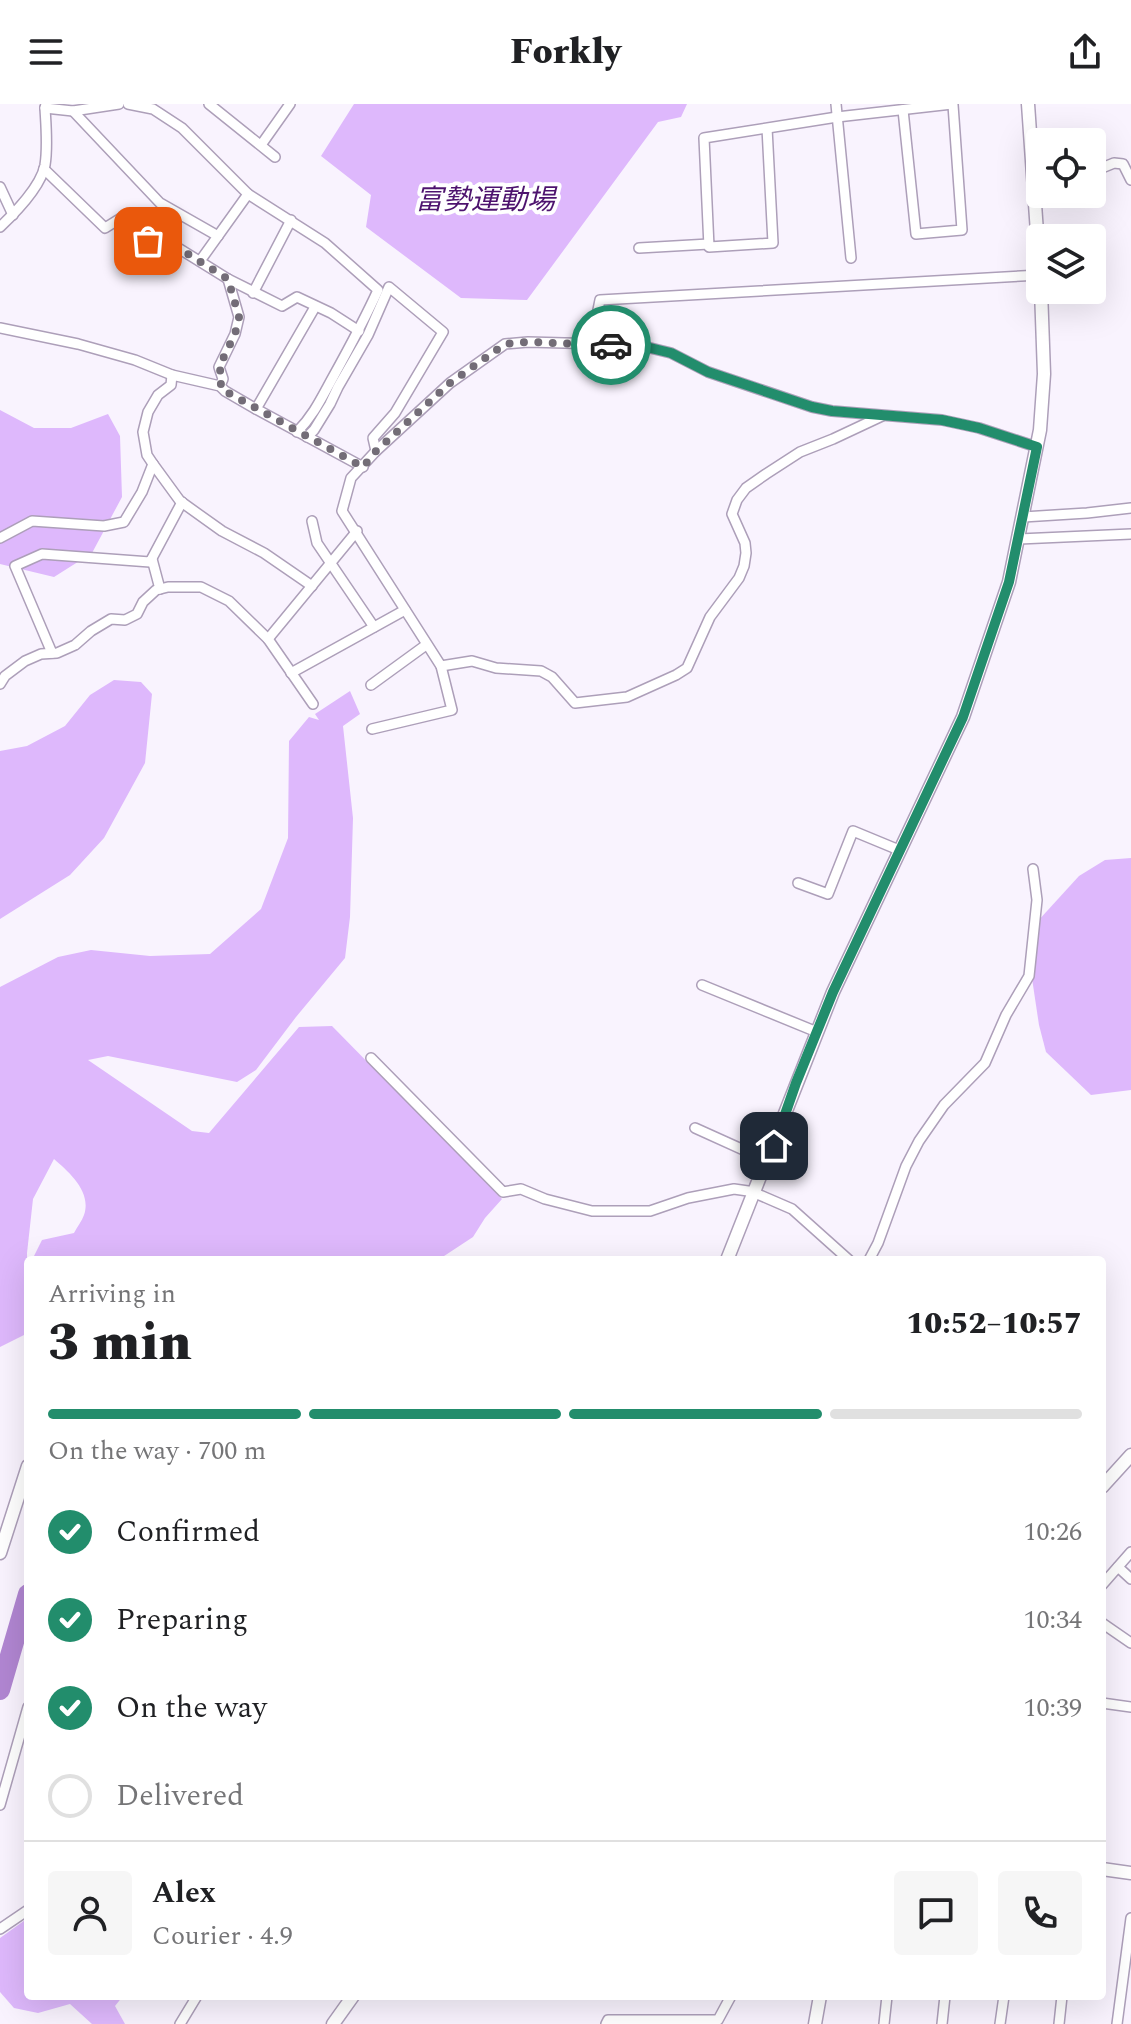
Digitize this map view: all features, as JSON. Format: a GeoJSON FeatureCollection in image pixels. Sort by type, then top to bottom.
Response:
{"type":"FeatureCollection","features":[{"type":"Feature","properties":{"kind":"street"},"geometry":{"type":"LineString","coordinates":[[0,227],[13,215],[44,169],[45,106],[73,111],[119,104]]}},
{"type":"Feature","properties":{"kind":"street"},"geometry":{"type":"LineString","coordinates":[[128,104],[153,109],[182,128],[248,194],[325,243],[378,290],[302,434]]}},
{"type":"Feature","properties":{"kind":"street"},"geometry":{"type":"LineString","coordinates":[[209,104],[275,157]]}},
{"type":"Feature","properties":{"kind":"street"},"geometry":{"type":"LineString","coordinates":[[261,145],[290,104]]}},
{"type":"Feature","properties":{"kind":"street"},"geometry":{"type":"LineString","coordinates":[[836,104],[851,258]]}},
{"type":"Feature","properties":{"kind":"street"},"geometry":{"type":"LineString","coordinates":[[767,128],[773,243],[709,247],[704,138],[767,128],[837,117],[952,104],[962,230],[916,234],[903,110]]}},
{"type":"Feature","properties":{"kind":"street"},"geometry":{"type":"LineString","coordinates":[[1028,104],[1031,128]]}},
{"type":"Feature","properties":{"kind":"street"},"geometry":{"type":"LineString","coordinates":[[73,111],[160,203],[218,236]]}},
{"type":"Feature","properties":{"kind":"street"},"geometry":{"type":"LineString","coordinates":[[1106,166],[1123,164],[1131,180]]}},
{"type":"Feature","properties":{"kind":"street"},"geometry":{"type":"LineString","coordinates":[[44,169],[105,228],[121,218],[129,219],[148,241],[175,246],[253,293],[282,306],[297,297],[359,331]]}},
{"type":"Feature","properties":{"kind":"street"},"geometry":{"type":"LineString","coordinates":[[0,187],[13,215]]}},
{"type":"Feature","properties":{"kind":"street"},"geometry":{"type":"LineString","coordinates":[[200,261],[248,194]]}},
{"type":"Feature","properties":{"kind":"street"},"geometry":{"type":"LineString","coordinates":[[253,293],[291,220]]}},
{"type":"Feature","properties":{"kind":"street"},"geometry":{"type":"LineString","coordinates":[[639,248],[709,244]]}},
{"type":"Feature","properties":{"kind":"street"},"geometry":{"type":"LineString","coordinates":[[591,345],[600,300],[1026,276]]}},
{"type":"Feature","properties":{"kind":"street"},"geometry":{"type":"LineString","coordinates":[[220,386],[223,379],[219,367],[235,334],[239,317],[228,279]]}},
{"type":"Feature","properties":{"kind":"street"},"geometry":{"type":"LineString","coordinates":[[302,434],[314,430],[330,404],[368,335],[389,287],[443,332],[395,413],[373,438],[376,451]]}},
{"type":"Feature","properties":{"kind":"street"},"geometry":{"type":"LineString","coordinates":[[729,1256],[817,1032],[963,717],[1009,582],[1037,447],[1044,374],[1042,304]]}},
{"type":"Feature","properties":{"kind":"street"},"geometry":{"type":"LineString","coordinates":[[256,409],[315,307]]}},
{"type":"Feature","properties":{"kind":"street"},"geometry":{"type":"LineString","coordinates":[[0,328],[78,344],[151,365],[172,375],[220,386],[363,467]]}},
{"type":"Feature","properties":{"kind":"street"},"geometry":{"type":"LineString","coordinates":[[372,729],[452,710],[441,666],[342,511],[351,478],[450,383],[505,344],[638,345],[671,353],[708,372],[812,407],[942,420],[979,428],[1037,447]]}},
{"type":"Feature","properties":{"kind":"street"},"geometry":{"type":"LineString","coordinates":[[172,375],[171,385],[158,395],[148,412],[143,432],[147,455],[182,502],[222,531],[264,553],[312,586]]}},
{"type":"Feature","properties":{"kind":"street"},"geometry":{"type":"LineString","coordinates":[[441,666],[472,661],[496,668],[541,671],[552,677],[575,703],[627,697],[676,675],[687,668],[710,617],[739,578],[744,566],[745,543],[732,514],[746,488],[800,452],[884,416]]}},
{"type":"Feature","properties":{"kind":"street"},"geometry":{"type":"LineString","coordinates":[[0,538],[32,521],[104,526],[124,522],[142,492],[153,464]]}},
{"type":"Feature","properties":{"kind":"street"},"geometry":{"type":"LineString","coordinates":[[52,653],[15,566],[42,554],[150,562],[182,502]]}},
{"type":"Feature","properties":{"kind":"street"},"geometry":{"type":"LineString","coordinates":[[1023,517],[1131,508]]}},
{"type":"Feature","properties":{"kind":"street"},"geometry":{"type":"LineString","coordinates":[[312,521],[317,543],[374,627]]}},
{"type":"Feature","properties":{"kind":"street"},"geometry":{"type":"LineString","coordinates":[[268,639],[357,531]]}},
{"type":"Feature","properties":{"kind":"street"},"geometry":{"type":"LineString","coordinates":[[1019,539],[1131,534]]}},
{"type":"Feature","properties":{"kind":"street"},"geometry":{"type":"LineString","coordinates":[[152,559],[160,589]]}},
{"type":"Feature","properties":{"kind":"street"},"geometry":{"type":"LineString","coordinates":[[0,684],[5,676],[25,661],[75,645],[111,619],[125,620],[137,614],[143,602],[156,590],[201,587],[229,601],[262,632],[313,704]]}},
{"type":"Feature","properties":{"kind":"street"},"geometry":{"type":"LineString","coordinates":[[291,673],[405,610]]}},
{"type":"Feature","properties":{"kind":"street"},"geometry":{"type":"LineString","coordinates":[[371,685],[426,645]]}},
{"type":"Feature","properties":{"kind":"street"},"geometry":{"type":"LineString","coordinates":[[798,883],[828,894],[853,831],[899,850]]}},
{"type":"Feature","properties":{"kind":"street"},"geometry":{"type":"LineString","coordinates":[[871,1256],[919,1141],[944,1105],[985,1063],[1006,1015],[1029,976],[1037,900],[1033,869]]}},
{"type":"Feature","properties":{"kind":"street"},"geometry":{"type":"LineString","coordinates":[[702,985],[817,1032]]}},
{"type":"Feature","properties":{"kind":"street"},"geometry":{"type":"LineString","coordinates":[[371,1058],[503,1192],[521,1189],[545,1199],[592,1211],[650,1211],[688,1198],[734,1189],[755,1192],[792,1209],[845,1256]]}},
{"type":"Feature","properties":{"kind":"street"},"geometry":{"type":"LineString","coordinates":[[695,1128],[768,1161]]}},
{"type":"Feature","properties":{"kind":"street"},"geometry":{"type":"LineString","coordinates":[[1106,1483],[1131,1455]]}},
{"type":"Feature","properties":{"kind":"street"},"geometry":{"type":"LineString","coordinates":[[0,1553],[24,1478]]}},
{"type":"Feature","properties":{"kind":"street"},"geometry":{"type":"LineString","coordinates":[[1106,1580],[1131,1552]]}},
{"type":"Feature","properties":{"kind":"street"},"geometry":{"type":"LineString","coordinates":[[1118,1567],[1131,1579]]}},
{"type":"Feature","properties":{"kind":"street"},"geometry":{"type":"LineString","coordinates":[[1106,1626],[1131,1643]]}},
{"type":"Feature","properties":{"kind":"street"},"geometry":{"type":"LineString","coordinates":[[1106,1704],[1131,1707]]}},
{"type":"Feature","properties":{"kind":"street"},"geometry":{"type":"LineString","coordinates":[[0,1805],[24,1721]]}},
{"type":"Feature","properties":{"kind":"street"},"geometry":{"type":"LineString","coordinates":[[1106,1870],[1131,1873]]}},
{"type":"Feature","properties":{"kind":"street"},"geometry":{"type":"LineString","coordinates":[[0,1929],[24,1910]]}},
{"type":"Feature","properties":{"kind":"street"},"geometry":{"type":"LineString","coordinates":[[1117,2024],[1131,1918]]}},
{"type":"Feature","properties":{"kind":"street"},"geometry":{"type":"LineString","coordinates":[[180,2024],[195,2000]]}},
{"type":"Feature","properties":{"kind":"street"},"geometry":{"type":"LineString","coordinates":[[333,2024],[350,2000]]}},
{"type":"Feature","properties":{"kind":"street"},"geometry":{"type":"LineString","coordinates":[[606,2024],[608,2020],[718,2020],[729,2000]]}},
{"type":"Feature","properties":{"kind":"street"},"geometry":{"type":"LineString","coordinates":[[815,2024],[819,2000]]}},
{"type":"Feature","properties":{"kind":"street"},"geometry":{"type":"LineString","coordinates":[[884,2024],[887,2000]]}},
{"type":"Feature","properties":{"kind":"street"},"geometry":{"type":"LineString","coordinates":[[942,2024],[945,2000]]}},
{"type":"Feature","properties":{"kind":"street"},"geometry":{"type":"LineString","coordinates":[[1000,2024],[1003,2000]]}},
{"type":"Feature","properties":{"kind":"street"},"geometry":{"type":"LineString","coordinates":[[1059,2024],[1062,2000]]}},
{"type":"Feature","properties":{"kind":"green space","name":"富勢運動場"},"geometry":{"type":"Polygon","coordinates":[[[354,104],[687,104],[681,117],[658,122],[527,300],[461,298],[366,227],[371,195],[321,156],[354,104]]]}},
{"type":"Feature","properties":{"kind":"green space"},"geometry":{"type":"Polygon","coordinates":[[[0,410],[34,428],[71,428],[108,414],[120,436],[122,497],[92,553],[54,577],[0,564],[0,410]]]}},
{"type":"Feature","properties":{"kind":"green space"},"geometry":{"type":"Polygon","coordinates":[[[114,680],[141,682],[152,694],[145,763],[104,838],[70,875],[0,919],[0,751],[27,746],[65,726],[90,695],[114,680]]]}},
{"type":"Feature","properties":{"kind":"green space"},"geometry":{"type":"Polygon","coordinates":[[[350,691],[360,714],[343,726],[353,818],[350,917],[345,958],[256,1070],[237,1082],[108,1056],[88,1060],[192,1131],[209,1133],[299,1027],[332,1026],[502,1199],[473,1237],[444,1256],[34,1256],[42,1240],[74,1233],[86,1207],[82,1191],[72,1176],[54,1159],[33,1199],[27,1256],[24,1256],[24,1335],[0,1347],[0,987],[58,957],[91,950],[150,956],[210,954],[261,909],[288,838],[289,741],[309,717],[319,720],[315,714],[350,691]]]}},
{"type":"Feature","properties":{"kind":"green space"},"geometry":{"type":"Polygon","coordinates":[[[1131,858],[1131,1090],[1091,1095],[1046,1052],[1030,965],[1037,922],[1079,876],[1105,860],[1131,858]]]}},
{"type":"Feature","properties":{"kind":"green space"},"geometry":{"type":"Polygon","coordinates":[[[24,1921],[24,2000],[120,2000],[115,2006],[125,2024],[92,2024],[70,2004],[38,2013],[14,2008],[0,1992],[0,1938],[24,1921]]]}},
{"type":"Feature","properties":{"kind":"waterway"},"geometry":{"type":"LineString","coordinates":[[0,1690],[24,1608]]}},
{"type":"Feature","properties":{"kind":"way so far"},"geometry":{"type":"LineString","coordinates":[[148,241],[175,246],[228,279],[239,317],[235,334],[219,367],[223,379],[220,386],[363,467],[376,451],[450,383],[505,344],[611,345]]}},
{"type":"Feature","properties":{"kind":"route"},"geometry":{"type":"LineString","coordinates":[[611,345],[638,345],[671,353],[708,372],[812,407],[942,420],[979,428],[1037,447],[1009,582],[963,717],[833,992],[774,1146]]}}]}
